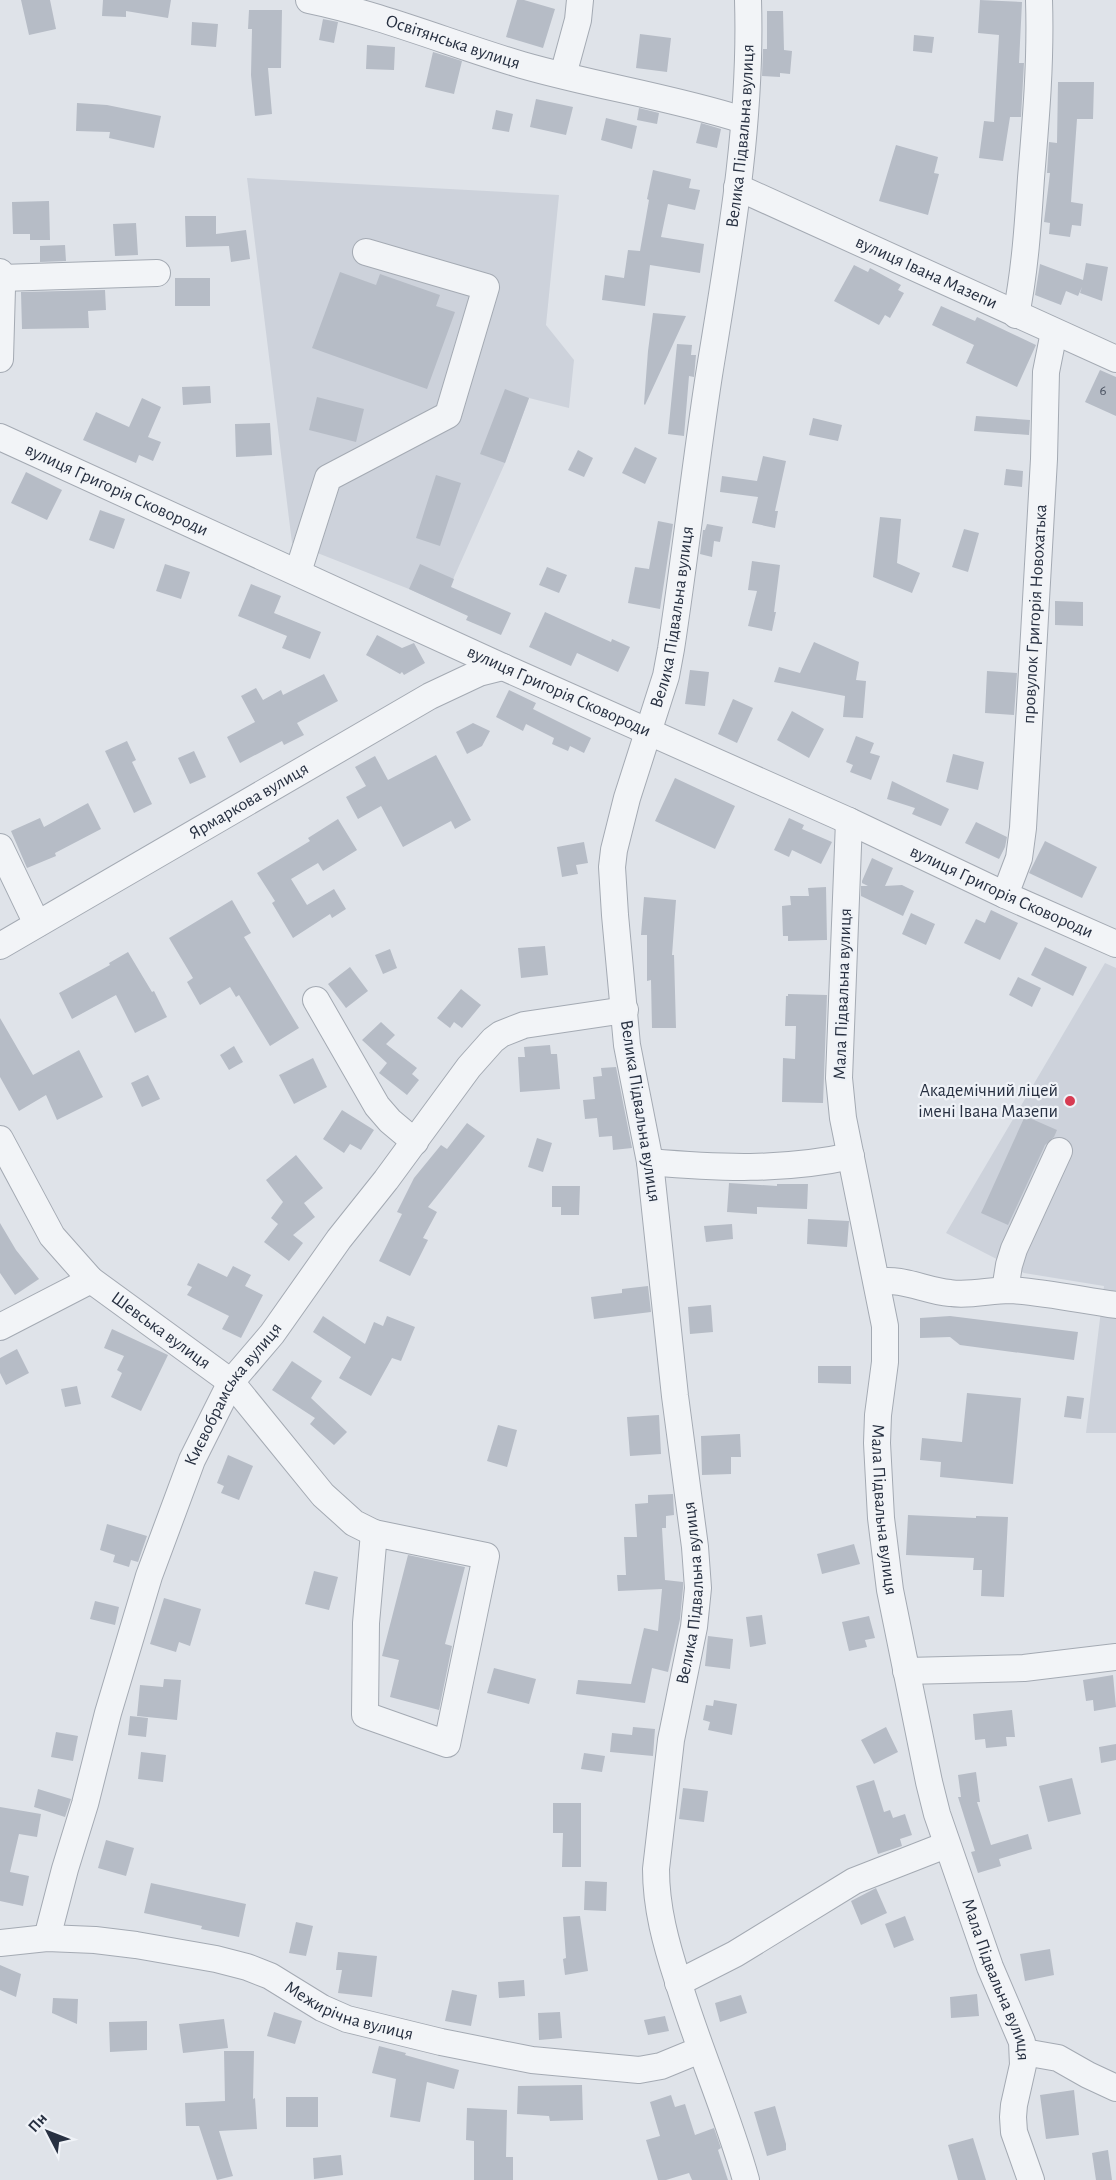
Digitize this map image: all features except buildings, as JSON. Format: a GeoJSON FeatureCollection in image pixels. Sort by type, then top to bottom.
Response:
{"type":"FeatureCollection","features":[{"type":"Feature","properties":{"kind":"street","name":"Освітянська вулиця"},"geometry":{"type":"LineString","coordinates":[[309,0],[365,13],[495,57],[672,100],[743,120]]}},
{"type":"Feature","properties":{"kind":"street"},"geometry":{"type":"LineString","coordinates":[[563,75],[578,20],[580,0]]}},
{"type":"Feature","properties":{"kind":"street","name":"Велика Підвальна вулиця"},"geometry":{"type":"LineString","coordinates":[[746,2180],[731,2131],[700,2050],[678,1983],[661,1921],[656,1869],[671,1740],[692,1637],[698,1588],[650,1162],[627,1045],[612,867],[627,798],[666,676],[671,649],[700,436],[738,187],[748,0]]}},
{"type":"Feature","properties":{"kind":"street"},"geometry":{"type":"LineString","coordinates":[[1016,315],[1025,260],[1041,50],[1039,0]]}},
{"type":"Feature","properties":{"kind":"street","name":"вулиця Івана Мазепи"},"geometry":{"type":"LineString","coordinates":[[738,187],[1116,359]]}},
{"type":"Feature","properties":{"kind":"street"},"geometry":{"type":"LineString","coordinates":[[298,572],[328,478],[448,415],[486,287],[366,252]]}},
{"type":"Feature","properties":{"kind":"street"},"geometry":{"type":"LineString","coordinates":[[0,359],[1,275],[157,273]]}},
{"type":"Feature","properties":{"kind":"street","name":"провулок Григорія Новохатька"},"geometry":{"type":"LineString","coordinates":[[1005,895],[1018,858],[1024,817],[1044,459],[1046,372],[1054,332]]}},
{"type":"Feature","properties":{"kind":"street","name":"вулиця Григорія Сковороди"},"geometry":{"type":"LineString","coordinates":[[0,437],[1116,944]]}},
{"type":"Feature","properties":{"kind":"street","name":"Ярмаркова вулиця"},"geometry":{"type":"LineString","coordinates":[[0,945],[430,696],[479,673],[503,667]]}},
{"type":"Feature","properties":{"kind":"street","name":"Мала Підвальна вулиця"},"geometry":{"type":"LineString","coordinates":[[849,822],[838,1062],[843,1118],[877,1282],[886,1340],[877,1443],[881,1518],[890,1590],[928,1782],[946,1845],[990,1968],[1022,2042],[1023,2065],[1014,2105],[1014,2132],[1031,2180]]}},
{"type":"Feature","properties":{"kind":"street"},"geometry":{"type":"LineString","coordinates":[[0,847],[37,924]]}},
{"type":"Feature","properties":{"kind":"street"},"geometry":{"type":"LineString","coordinates":[[316,999],[377,1106],[390,1121],[415,1142]]}},
{"type":"Feature","properties":{"kind":"street","name":"Києвобрамська вулиця"},"geometry":{"type":"LineString","coordinates":[[47,1938],[64,1869],[149,1576],[192,1460],[231,1382],[272,1334],[469,1067],[493,1040],[501,1034],[524,1025],[625,1010]]}},
{"type":"Feature","properties":{"kind":"street","name":"Шевська вулиця"},"geometry":{"type":"LineString","coordinates":[[0,1139],[52,1236],[91,1280],[231,1382],[323,1495],[354,1522],[374,1533]]}},
{"type":"Feature","properties":{"kind":"street"},"geometry":{"type":"LineString","coordinates":[[1005,1290],[1014,1250],[1059,1151]]}},
{"type":"Feature","properties":{"kind":"street"},"geometry":{"type":"LineString","coordinates":[[650,1162],[728,1168],[783,1167],[851,1156]]}},
{"type":"Feature","properties":{"kind":"street"},"geometry":{"type":"LineString","coordinates":[[0,1328],[91,1280]]}},
{"type":"Feature","properties":{"kind":"street"},"geometry":{"type":"LineString","coordinates":[[877,1282],[899,1281],[939,1292],[957,1294],[1005,1290],[1116,1305]]}},
{"type":"Feature","properties":{"kind":"street"},"geometry":{"type":"LineString","coordinates":[[374,1533],[486,1556],[447,1744],[365,1715],[366,1623],[374,1533]]}},
{"type":"Feature","properties":{"kind":"street"},"geometry":{"type":"LineString","coordinates":[[906,1671],[1024,1668],[1116,1657]]}},
{"type":"Feature","properties":{"kind":"street"},"geometry":{"type":"LineString","coordinates":[[678,1983],[735,1954],[854,1881],[946,1845]]}},
{"type":"Feature","properties":{"kind":"street","name":"Межирічна вулиця"},"geometry":{"type":"LineString","coordinates":[[0,1943],[47,1938],[95,1940],[136,1945],[247,1967],[270,1976],[328,2011],[347,2019],[507,2056],[631,2070],[661,2066],[700,2050]]}},
{"type":"Feature","properties":{"kind":"street"},"geometry":{"type":"LineString","coordinates":[[1024,2052],[1058,2058],[1088,2076],[1116,2088]]}},
{"type":"Feature","properties":{"kind":"shaded area"},"geometry":{"type":"Polygon","coordinates":[[[247,178],[559,195],[546,325],[574,360],[569,408],[529,398],[505,463],[442,604],[292,543],[247,178]]]}},
{"type":"Feature","properties":{"kind":"shaded area","name":"Академічний ліцей імені Івана Мазепи"},"geometry":{"type":"Polygon","coordinates":[[[1105,963],[1116,968],[1116,1433],[1086,1433],[1104,1286],[1024,1273],[946,1233],[1105,963]]]}},
{"type":"Feature","properties":{"kind":"place","name":"Академічний ліцей імені Івана Мазепи"},"geometry":{"type":"Point","coordinates":[1070,1101]}}]}
